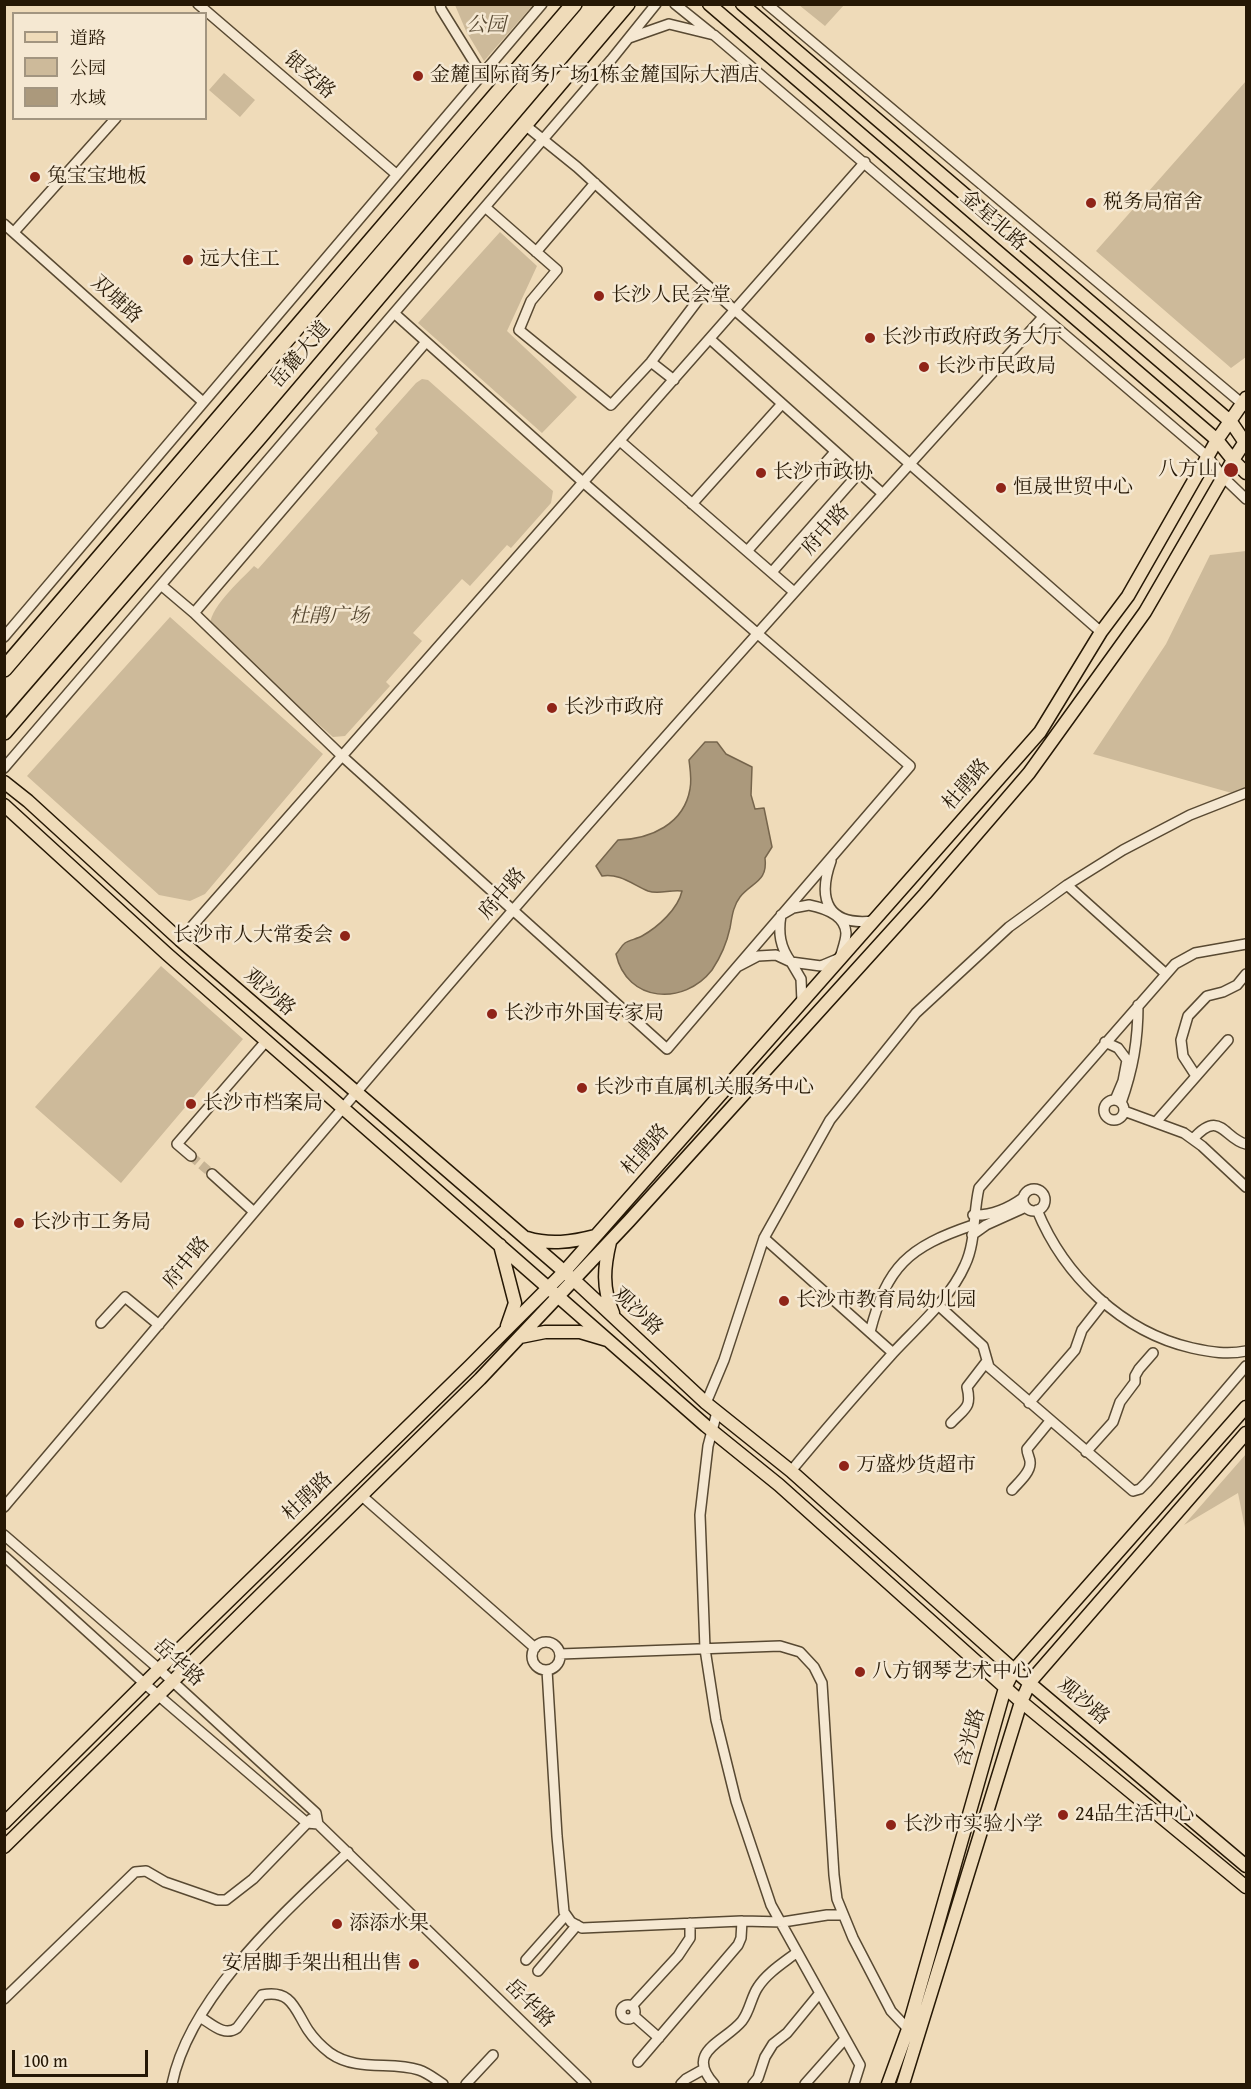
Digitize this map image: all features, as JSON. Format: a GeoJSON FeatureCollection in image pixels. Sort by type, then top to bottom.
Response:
{"type":"FeatureCollection","features":[{"type":"Feature","properties":{"kind":"highway","name":"岳麓大道"},"geometry":{"type":"LineString","coordinates":[[4,669],[574,4]]}},
{"type":"Feature","properties":{"kind":"highway","name":"岳麓大道"},"geometry":{"type":"LineString","coordinates":[[4,732],[627,4]]}},
{"type":"Feature","properties":{"kind":"main road","name":"金星北路"},"geometry":{"type":"LineString","coordinates":[[709,4],[1217,441],[1246,473]]}},
{"type":"Feature","properties":{"kind":"main road","name":"金星北路"},"geometry":{"type":"LineString","coordinates":[[742,4],[1231,422],[1246,442]]}},
{"type":"Feature","properties":{"kind":"main road","name":"杜鹃路"},"geometry":{"type":"LineString","coordinates":[[569,1276],[596,1236],[1040,732],[1101,633],[1128,596],[1217,441],[1245,403]]}},
{"type":"Feature","properties":{"kind":"main road","name":"杜鹃路"},"geometry":{"type":"LineString","coordinates":[[4,1847],[363,1496],[520,1337],[554,1292],[610,1241],[925,894],[1029,772],[1145,612],[1233,460],[1246,442]]}},
{"type":"Feature","properties":{"kind":"main road","name":"观沙路"},"geometry":{"type":"LineString","coordinates":[[4,782],[28,801],[180,940],[569,1276],[706,1403],[791,1471],[1014,1670],[1246,1866]]}},
{"type":"Feature","properties":{"kind":"main road","name":"观沙路"},"geometry":{"type":"LineString","coordinates":[[4,805],[167,954],[712,1431],[779,1485],[1021,1702],[1246,1887]]}},
{"type":"Feature","properties":{"kind":"main road"},"geometry":{"type":"LineString","coordinates":[[522,1237],[555,1243],[596,1236]]}},
{"type":"Feature","properties":{"kind":"main road"},"geometry":{"type":"LineString","coordinates":[[610,1241],[604,1268],[606,1297],[615,1318]]}},
{"type":"Feature","properties":{"kind":"main road"},"geometry":{"type":"LineString","coordinates":[[499,1244],[515,1304],[511,1319],[503,1334]]}},
{"type":"Feature","properties":{"kind":"main road","name":"杜鹃路"},"geometry":{"type":"LineString","coordinates":[[4,1823],[503,1334],[554,1292]]}},
{"type":"Feature","properties":{"kind":"main road"},"geometry":{"type":"LineString","coordinates":[[520,1337],[545,1332],[580,1332],[610,1341]]}},
{"type":"Feature","properties":{"kind":"main road","name":"含光路"},"geometry":{"type":"LineString","coordinates":[[888,2085],[908,2029],[1005,1688],[1014,1670],[1246,1407]]}},
{"type":"Feature","properties":{"kind":"main road","name":"含光路"},"geometry":{"type":"LineString","coordinates":[[903,2085],[1021,1702],[1030,1682],[1246,1433]]}},
{"type":"Feature","properties":{"kind":"street"},"geometry":{"type":"LineString","coordinates":[[440,4],[482,75]]}},
{"type":"Feature","properties":{"kind":"street"},"geometry":{"type":"LineString","coordinates":[[4,637],[542,4]]}},
{"type":"Feature","properties":{"kind":"street"},"geometry":{"type":"LineString","coordinates":[[4,768],[543,140],[656,4]]}},
{"type":"Feature","properties":{"kind":"street"},"geometry":{"type":"LineString","coordinates":[[675,4],[865,162],[1208,457],[1223,477],[1246,500]]}},
{"type":"Feature","properties":{"kind":"street"},"geometry":{"type":"LineString","coordinates":[[767,4],[1245,403]]}},
{"type":"Feature","properties":{"kind":"street","name":"银安路"},"geometry":{"type":"LineString","coordinates":[[207,16],[396,174]]}},
{"type":"Feature","properties":{"kind":"street"},"geometry":{"type":"LineString","coordinates":[[627,39],[669,24],[714,35]]}},
{"type":"Feature","properties":{"kind":"street"},"geometry":{"type":"LineString","coordinates":[[14,232],[114,120]]}},
{"type":"Feature","properties":{"kind":"street"},"geometry":{"type":"LineString","coordinates":[[525,125],[595,183],[708,287],[1101,633]]}},
{"type":"Feature","properties":{"kind":"street"},"geometry":{"type":"LineString","coordinates":[[180,940],[865,162]]}},
{"type":"Feature","properties":{"kind":"street"},"geometry":{"type":"LineString","coordinates":[[536,252],[595,183]]}},
{"type":"Feature","properties":{"kind":"street"},"geometry":{"type":"LineString","coordinates":[[485,207],[557,270],[531,301],[519,330],[611,405],[651,362],[708,287]]}},
{"type":"Feature","properties":{"kind":"street","name":"双塘路"},"geometry":{"type":"LineString","coordinates":[[4,224],[203,402]]}},
{"type":"Feature","properties":{"kind":"street"},"geometry":{"type":"LineString","coordinates":[[161,585],[194,613],[342,756],[667,1048],[910,766],[584,483],[394,313]]}},
{"type":"Feature","properties":{"kind":"street","name":"府中路"},"geometry":{"type":"LineString","coordinates":[[4,1507],[513,910],[757,633],[1043,317]]}},
{"type":"Feature","properties":{"kind":"street"},"geometry":{"type":"LineString","coordinates":[[710,339],[883,494]]}},
{"type":"Feature","properties":{"kind":"street"},"geometry":{"type":"LineString","coordinates":[[194,613],[426,342]]}},
{"type":"Feature","properties":{"kind":"street"},"geometry":{"type":"LineString","coordinates":[[651,362],[674,380]]}},
{"type":"Feature","properties":{"kind":"street"},"geometry":{"type":"LineString","coordinates":[[692,504],[782,405]]}},
{"type":"Feature","properties":{"kind":"street"},"geometry":{"type":"LineString","coordinates":[[621,441],[794,592]]}},
{"type":"Feature","properties":{"kind":"street"},"geometry":{"type":"LineString","coordinates":[[748,550],[835,452]]}},
{"type":"Feature","properties":{"kind":"street"},"geometry":{"type":"LineString","coordinates":[[772,572],[859,473]]}},
{"type":"Feature","properties":{"kind":"street"},"geometry":{"type":"LineString","coordinates":[[706,1403],[724,1360],[764,1238],[830,1120],[916,1013],[1009,927],[1067,885],[1123,850],[1190,815],[1246,793]]}},
{"type":"Feature","properties":{"kind":"street"},"geometry":{"type":"LineString","coordinates":[[737,967],[758,956],[776,955],[791,962],[821,966],[840,958],[846,932],[840,918],[829,906],[824,888],[834,854]]}},
{"type":"Feature","properties":{"kind":"street"},"geometry":{"type":"LineString","coordinates":[[1067,885],[1166,974]]}},
{"type":"Feature","properties":{"kind":"street"},"geometry":{"type":"LineString","coordinates":[[781,915],[793,908],[810,905],[824,908],[840,918],[855,923],[873,921]]}},
{"type":"Feature","properties":{"kind":"street"},"geometry":{"type":"LineString","coordinates":[[781,915],[779,938],[801,979],[802,1002]]}},
{"type":"Feature","properties":{"kind":"street"},"geometry":{"type":"LineString","coordinates":[[791,1471],[848,1403],[947,1294],[966,1264],[979,1188],[1105,1042],[1175,964],[1195,953],[1246,944]]}},
{"type":"Feature","properties":{"kind":"street"},"geometry":{"type":"LineString","coordinates":[[1196,1076],[1183,1056],[1181,1040],[1188,1016],[1208,996],[1237,985],[1246,974]]}},
{"type":"Feature","properties":{"kind":"street"},"geometry":{"type":"LineString","coordinates":[[1120,1105],[1132,1073],[1137,1044],[1138,1005]]}},
{"type":"Feature","properties":{"kind":"street"},"geometry":{"type":"LineString","coordinates":[[191,1156],[177,1144],[267,1040]]}},
{"type":"Feature","properties":{"kind":"street"},"geometry":{"type":"LineString","coordinates":[[1156,1122],[1228,1040]]}},
{"type":"Feature","properties":{"kind":"street"},"geometry":{"type":"LineString","coordinates":[[1105,1042],[1118,1048],[1127,1060],[1120,1105]]}},
{"type":"Feature","properties":{"kind":"street"},"geometry":{"type":"LineString","coordinates":[[1120,1105],[1184,1133],[1246,1186]]}},
{"type":"Feature","properties":{"kind":"street"},"geometry":{"type":"LineString","coordinates":[[1193,1139],[1201,1130],[1213,1126],[1223,1127],[1240,1142],[1246,1144]]}},
{"type":"Feature","properties":{"kind":"street"},"geometry":{"type":"LineString","coordinates":[[212,1174],[254,1212]]}},
{"type":"Feature","properties":{"kind":"street"},"geometry":{"type":"LineString","coordinates":[[1031,1189],[1038,1189],[1043,1193],[1045,1199],[1044,1205],[1034,1211],[1025,1202],[1026,1192],[1031,1189]]}},
{"type":"Feature","properties":{"kind":"street"},"geometry":{"type":"LineString","coordinates":[[870,1332],[881,1293],[894,1272],[914,1252],[941,1236],[1025,1202]]}},
{"type":"Feature","properties":{"kind":"street"},"geometry":{"type":"LineString","coordinates":[[972,1225],[986,1225],[1025,1202]]}},
{"type":"Feature","properties":{"kind":"street"},"geometry":{"type":"LineString","coordinates":[[1037,1210],[1045,1231],[1083,1283],[1135,1325],[1171,1343],[1217,1354],[1246,1351]]}},
{"type":"Feature","properties":{"kind":"street"},"geometry":{"type":"LineString","coordinates":[[764,1238],[893,1353]]}},
{"type":"Feature","properties":{"kind":"street"},"geometry":{"type":"LineString","coordinates":[[102,1323],[125,1297],[159,1324]]}},
{"type":"Feature","properties":{"kind":"street"},"geometry":{"type":"LineString","coordinates":[[1029,1403],[1075,1350],[1082,1330],[1104,1302]]}},
{"type":"Feature","properties":{"kind":"street"},"geometry":{"type":"LineString","coordinates":[[937,1304],[983,1346],[988,1367],[1133,1491],[1140,1489],[1246,1366]]}},
{"type":"Feature","properties":{"kind":"street"},"geometry":{"type":"LineString","coordinates":[[1086,1452],[1113,1422],[1120,1402],[1135,1382],[1139,1369],[1153,1353]]}},
{"type":"Feature","properties":{"kind":"street"},"geometry":{"type":"LineString","coordinates":[[951,1423],[969,1404],[971,1398],[967,1387],[987,1361]]}},
{"type":"Feature","properties":{"kind":"street"},"geometry":{"type":"LineString","coordinates":[[717,1412],[708,1446],[700,1515],[705,1649],[716,1720],[736,1801],[771,1905],[844,2040],[860,2065],[854,2085]]}},
{"type":"Feature","properties":{"kind":"street"},"geometry":{"type":"LineString","coordinates":[[1012,1490],[1030,1467],[1027,1449],[1050,1421]]}},
{"type":"Feature","properties":{"kind":"street"},"geometry":{"type":"LineString","coordinates":[[363,1496],[535,1648]]}},
{"type":"Feature","properties":{"kind":"street","name":"岳华路"},"geometry":{"type":"LineString","coordinates":[[4,1535],[159,1669],[316,1813]]}},
{"type":"Feature","properties":{"kind":"street","name":"岳华路"},"geometry":{"type":"LineString","coordinates":[[4,1556],[145,1684],[307,1823]]}},
{"type":"Feature","properties":{"kind":"street"},"geometry":{"type":"LineString","coordinates":[[549,1642],[557,1646],[561,1654],[559,1663],[553,1669],[548,1670],[536,1666],[532,1658],[535,1648],[549,1642]]}},
{"type":"Feature","properties":{"kind":"street"},"geometry":{"type":"LineString","coordinates":[[561,1654],[780,1646],[800,1652],[814,1667],[822,1683],[837,1899],[853,1938],[891,2011],[908,2029]]}},
{"type":"Feature","properties":{"kind":"street"},"geometry":{"type":"LineString","coordinates":[[548,1670],[557,1836],[564,1912],[572,1922],[582,1928],[742,1920],[779,1922],[843,1915]]}},
{"type":"Feature","properties":{"kind":"street"},"geometry":{"type":"LineString","coordinates":[[4,1999],[135,1872],[146,1871],[165,1882],[217,1900],[226,1900],[253,1879],[316,1813]]}},
{"type":"Feature","properties":{"kind":"street"},"geometry":{"type":"LineString","coordinates":[[307,1823],[318,1824],[316,1813]]}},
{"type":"Feature","properties":{"kind":"street","name":"岳华路"},"geometry":{"type":"LineString","coordinates":[[318,1824],[586,2085]]}},
{"type":"Feature","properties":{"kind":"street"},"geometry":{"type":"LineString","coordinates":[[172,2085],[185,2046],[212,1997],[276,1921],[348,1852]]}},
{"type":"Feature","properties":{"kind":"street"},"geometry":{"type":"LineString","coordinates":[[526,1960],[566,1915]]}},
{"type":"Feature","properties":{"kind":"street"},"geometry":{"type":"LineString","coordinates":[[638,2062],[738,1945],[741,1938],[742,1920]]}},
{"type":"Feature","properties":{"kind":"street"},"geometry":{"type":"LineString","coordinates":[[659,2038],[633,2011],[690,1938],[690,1923]]}},
{"type":"Feature","properties":{"kind":"street"},"geometry":{"type":"LineString","coordinates":[[538,1971],[577,1925]]}},
{"type":"Feature","properties":{"kind":"street"},"geometry":{"type":"LineString","coordinates":[[714,2085],[704,2069],[703,2063],[708,2051],[715,2042],[737,2027],[745,2018],[758,1987],[777,1967],[796,1953]]}},
{"type":"Feature","properties":{"kind":"street"},"geometry":{"type":"LineString","coordinates":[[753,2085],[772,2044],[787,2033],[819,1994]]}},
{"type":"Feature","properties":{"kind":"street"},"geometry":{"type":"LineString","coordinates":[[200,2017],[226,2032],[232,2031],[262,1995],[279,1995],[293,2003],[307,2029],[318,2043],[332,2054],[348,2062],[418,2069],[443,2085]]}},
{"type":"Feature","properties":{"kind":"street"},"geometry":{"type":"LineString","coordinates":[[805,2085],[844,2040]]}},
{"type":"Feature","properties":{"kind":"street"},"geometry":{"type":"LineString","coordinates":[[466,2085],[493,2055]]}},
{"type":"Feature","properties":{"kind":"street"},"geometry":{"type":"LineString","coordinates":[[681,2085],[686,2079],[704,2069]]}},
{"type":"Feature","properties":{"kind":"green space","name":"公园"},"geometry":{"type":"Polygon","coordinates":[[[455,5],[533,5],[484,61],[466,31],[455,5]]]}},
{"type":"Feature","properties":{"kind":"green space"},"geometry":{"type":"Polygon","coordinates":[[[799,5],[844,5],[825,26],[799,5]]]}},
{"type":"Feature","properties":{"kind":"green space"},"geometry":{"type":"Polygon","coordinates":[[[224,73],[255,100],[240,117],[209,90],[224,73]]]}},
{"type":"Feature","properties":{"kind":"green space"},"geometry":{"type":"Polygon","coordinates":[[[1246,81],[1246,357],[1231,368],[1096,251],[1246,81]]]}},
{"type":"Feature","properties":{"kind":"green space"},"geometry":{"type":"Polygon","coordinates":[[[500,232],[537,266],[507,331],[577,397],[542,433],[418,323],[500,232]]]}},
{"type":"Feature","properties":{"kind":"green space","name":"杜鹃广场"},"geometry":{"type":"Polygon","coordinates":[[[422,379],[428,380],[553,491],[551,503],[511,548],[507,545],[470,586],[462,579],[413,633],[422,641],[386,682],[390,686],[345,736],[333,737],[210,629],[210,621],[226,596],[254,566],[258,569],[378,433],[375,429],[422,379]]]}},
{"type":"Feature","properties":{"kind":"green space"},"geometry":{"type":"Polygon","coordinates":[[[1246,551],[1246,797],[1093,754],[1166,644],[1210,555],[1246,551]]]}},
{"type":"Feature","properties":{"kind":"green space"},"geometry":{"type":"Polygon","coordinates":[[[170,617],[323,754],[205,894],[190,901],[159,895],[27,776],[170,617]]]}},
{"type":"Feature","properties":{"kind":"green space"},"geometry":{"type":"Polygon","coordinates":[[[161,966],[243,1039],[121,1183],[35,1107],[161,966]]]}},
{"type":"Feature","properties":{"kind":"green space"},"geometry":{"type":"Polygon","coordinates":[[[1246,1454],[1246,1533],[1238,1493],[1184,1525],[1246,1454]]]}},
{"type":"Feature","properties":{"kind":"water"},"geometry":{"type":"Polygon","coordinates":[[[705,742],[717,742],[726,754],[752,767],[751,795],[755,809],[764,808],[772,847],[765,858],[762,877],[740,897],[736,904],[725,944],[712,970],[700,982],[687,990],[672,994],[658,994],[644,990],[632,982],[622,970],[616,954],[625,943],[642,936],[661,923],[672,911],[682,891],[648,891],[615,876],[602,876],[596,866],[618,840],[654,833],[681,812],[690,789],[689,760],[705,742]]]}},
{"type":"Feature","properties":{"kind":"tunnel"},"geometry":{"type":"LineString","coordinates":[[191,1156],[212,1174]]}},
{"type":"Feature","properties":{"kind":"place","name":"金麓国际商务广场1栋金麓国际大酒店"},"geometry":{"type":"Point","coordinates":[418,76]}},
{"type":"Feature","properties":{"kind":"place","name":"兔宝宝地板"},"geometry":{"type":"Point","coordinates":[35,177]}},
{"type":"Feature","properties":{"kind":"place","name":"税务局宿舍"},"geometry":{"type":"Point","coordinates":[1091,203]}},
{"type":"Feature","properties":{"kind":"place","name":"远大住工"},"geometry":{"type":"Point","coordinates":[188,260]}},
{"type":"Feature","properties":{"kind":"place","name":"长沙人民会堂"},"geometry":{"type":"Point","coordinates":[599,296]}},
{"type":"Feature","properties":{"kind":"place","name":"长沙市政府政务大厅"},"geometry":{"type":"Point","coordinates":[870,338]}},
{"type":"Feature","properties":{"kind":"place","name":"长沙市民政局"},"geometry":{"type":"Point","coordinates":[924,367]}},
{"type":"Feature","properties":{"kind":"place","name":"八方山"},"geometry":{"type":"Point","coordinates":[1231,470]}},
{"type":"Feature","properties":{"kind":"place","name":"长沙市政协"},"geometry":{"type":"Point","coordinates":[761,473]}},
{"type":"Feature","properties":{"kind":"place","name":"恒晟世贸中心"},"geometry":{"type":"Point","coordinates":[1001,488]}},
{"type":"Feature","properties":{"kind":"place","name":"长沙市政府"},"geometry":{"type":"Point","coordinates":[552,708]}},
{"type":"Feature","properties":{"kind":"place","name":"长沙市人大常委会"},"geometry":{"type":"Point","coordinates":[345,936]}},
{"type":"Feature","properties":{"kind":"place","name":"长沙市外国专家局"},"geometry":{"type":"Point","coordinates":[492,1014]}},
{"type":"Feature","properties":{"kind":"place","name":"长沙市直属机关服务中心"},"geometry":{"type":"Point","coordinates":[582,1088]}},
{"type":"Feature","properties":{"kind":"place","name":"长沙市档案局"},"geometry":{"type":"Point","coordinates":[191,1104]}},
{"type":"Feature","properties":{"kind":"place","name":"长沙市工务局"},"geometry":{"type":"Point","coordinates":[19,1223]}},
{"type":"Feature","properties":{"kind":"place","name":"长沙市教育局幼儿园"},"geometry":{"type":"Point","coordinates":[784,1301]}},
{"type":"Feature","properties":{"kind":"place","name":"万盛炒货超市"},"geometry":{"type":"Point","coordinates":[844,1466]}},
{"type":"Feature","properties":{"kind":"place","name":"八方钢琴艺术中心"},"geometry":{"type":"Point","coordinates":[860,1672]}},
{"type":"Feature","properties":{"kind":"place","name":"24品生活中心"},"geometry":{"type":"Point","coordinates":[1063,1815]}},
{"type":"Feature","properties":{"kind":"place","name":"长沙市实验小学"},"geometry":{"type":"Point","coordinates":[891,1825]}},
{"type":"Feature","properties":{"kind":"place","name":"添添水果"},"geometry":{"type":"Point","coordinates":[337,1924]}},
{"type":"Feature","properties":{"kind":"place","name":"安居脚手架出租出售"},"geometry":{"type":"Point","coordinates":[414,1964]}}]}
